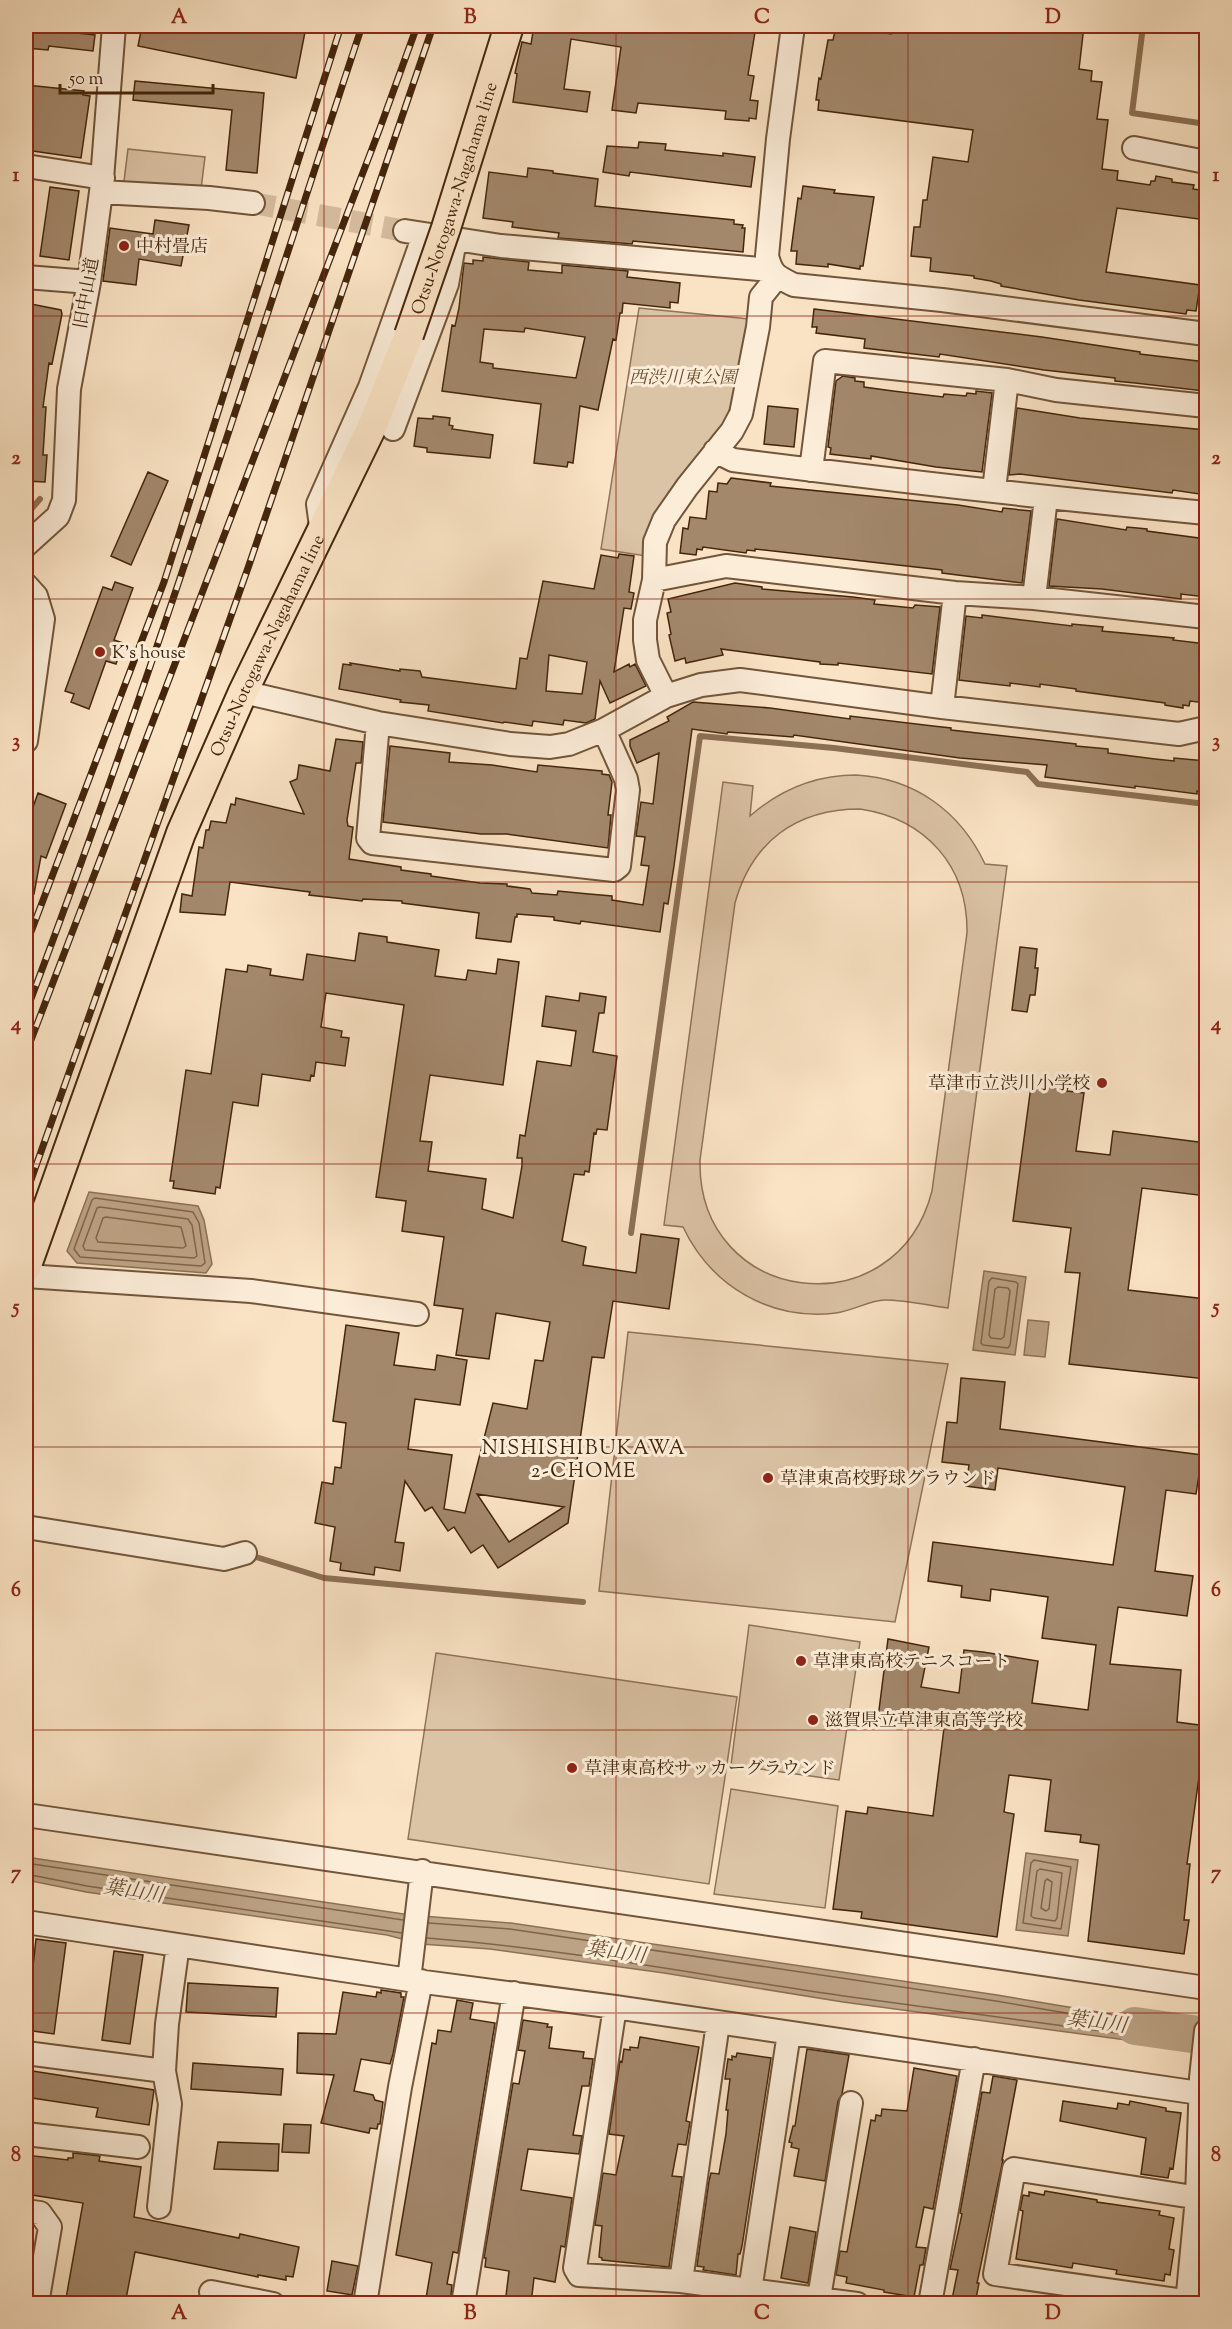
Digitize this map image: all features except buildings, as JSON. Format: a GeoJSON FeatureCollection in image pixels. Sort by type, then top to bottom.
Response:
{"type":"FeatureCollection","features":[{"type":"Feature","properties":{"kind":"main road","name":"Otsu-Notogawa-Nagahama line"},"geometry":{"type":"LineString","coordinates":[[26,1268],[181,833],[243,692],[322,534],[371,429],[409,335],[446,228],[508,26]]}},
{"type":"Feature","properties":{"kind":"street","name":"旧中山道"},"geometry":{"type":"LineString","coordinates":[[26,545],[58,516],[64,500],[69,389],[102,185],[114,26]]}},
{"type":"Feature","properties":{"kind":"street"},"geometry":{"type":"LineString","coordinates":[[774,274],[766,256],[793,26]]}},
{"type":"Feature","properties":{"kind":"street"},"geometry":{"type":"LineString","coordinates":[[1134,148],[1206,162]]}},
{"type":"Feature","properties":{"kind":"street"},"geometry":{"type":"LineString","coordinates":[[26,166],[102,185],[253,203]]}},
{"type":"Feature","properties":{"kind":"street"},"geometry":{"type":"LineString","coordinates":[[322,534],[318,504],[370,387],[414,233],[501,246],[774,274],[794,285],[942,300],[1206,334]]}},
{"type":"Feature","properties":{"kind":"street"},"geometry":{"type":"LineString","coordinates":[[393,429],[447,284],[455,240]]}},
{"type":"Feature","properties":{"kind":"street"},"geometry":{"type":"LineString","coordinates":[[666,696],[648,660],[645,640],[645,620],[654,580],[655,542],[664,520],[732,431],[741,414],[758,327],[761,297],[774,274]]}},
{"type":"Feature","properties":{"kind":"street"},"geometry":{"type":"LineString","coordinates":[[26,277],[88,282]]}},
{"type":"Feature","properties":{"kind":"street"},"geometry":{"type":"LineString","coordinates":[[811,470],[825,361],[1007,380],[1056,390],[1206,406]]}},
{"type":"Feature","properties":{"kind":"street"},"geometry":{"type":"LineString","coordinates":[[994,490],[1007,380]]}},
{"type":"Feature","properties":{"kind":"street"},"geometry":{"type":"LineString","coordinates":[[715,451],[733,460],[811,470],[1046,498],[1206,513]]}},
{"type":"Feature","properties":{"kind":"street"},"geometry":{"type":"LineString","coordinates":[[1034,598],[1046,498]]}},
{"type":"Feature","properties":{"kind":"street"},"geometry":{"type":"LineString","coordinates":[[654,580],[726,566],[1206,617]]}},
{"type":"Feature","properties":{"kind":"street"},"geometry":{"type":"LineString","coordinates":[[26,585],[36,596],[43,620],[26,741]]}},
{"type":"Feature","properties":{"kind":"street"},"geometry":{"type":"LineString","coordinates":[[942,706],[954,592]]}},
{"type":"Feature","properties":{"kind":"street"},"geometry":{"type":"LineString","coordinates":[[243,692],[378,723],[510,744],[550,747],[569,744],[603,730],[666,696],[701,685],[740,680],[1179,734],[1206,728]]}},
{"type":"Feature","properties":{"kind":"street"},"geometry":{"type":"LineString","coordinates":[[378,723],[368,838],[372,843],[614,870],[619,866],[628,790],[626,779],[603,730]]}},
{"type":"Feature","properties":{"kind":"street"},"geometry":{"type":"LineString","coordinates":[[26,1276],[251,1291],[417,1314]]}},
{"type":"Feature","properties":{"kind":"street"},"geometry":{"type":"LineString","coordinates":[[26,1527],[224,1559],[245,1553]]}},
{"type":"Feature","properties":{"kind":"street"},"geometry":{"type":"LineString","coordinates":[[26,1815],[1206,1988]]}},
{"type":"Feature","properties":{"kind":"street"},"geometry":{"type":"LineString","coordinates":[[365,2304],[415,1980],[422,1872]]}},
{"type":"Feature","properties":{"kind":"street"},"geometry":{"type":"LineString","coordinates":[[26,1922],[718,2023],[1202,2088]]}},
{"type":"Feature","properties":{"kind":"street"},"geometry":{"type":"LineString","coordinates":[[159,2207],[170,2104],[164,2071],[167,2024],[176,1959]]}},
{"type":"Feature","properties":{"kind":"street"},"geometry":{"type":"LineString","coordinates":[[463,2304],[514,1993]]}},
{"type":"Feature","properties":{"kind":"street"},"geometry":{"type":"LineString","coordinates":[[615,2007],[575,2268],[579,2275],[681,2281],[749,2297],[819,2298],[857,2304]]}},
{"type":"Feature","properties":{"kind":"street"},"geometry":{"type":"LineString","coordinates":[[681,2281],[718,2023]]}},
{"type":"Feature","properties":{"kind":"street"},"geometry":{"type":"LineString","coordinates":[[1202,2198],[1014,2169],[995,2274],[1193,2303],[1202,2198],[1202,2088],[1206,2031]]}},
{"type":"Feature","properties":{"kind":"street"},"geometry":{"type":"LineString","coordinates":[[749,2297],[789,2033]]}},
{"type":"Feature","properties":{"kind":"street"},"geometry":{"type":"LineString","coordinates":[[26,2053],[164,2071]]}},
{"type":"Feature","properties":{"kind":"street"},"geometry":{"type":"LineString","coordinates":[[930,2304],[974,2059]]}},
{"type":"Feature","properties":{"kind":"street"},"geometry":{"type":"LineString","coordinates":[[819,2298],[851,2103]]}},
{"type":"Feature","properties":{"kind":"street"},"geometry":{"type":"LineString","coordinates":[[26,2134],[138,2147]]}},
{"type":"Feature","properties":{"kind":"street"},"geometry":{"type":"LineString","coordinates":[[26,2211],[40,2213],[50,2227],[37,2304]]}},
{"type":"Feature","properties":{"kind":"street"},"geometry":{"type":"LineString","coordinates":[[211,2292],[273,2304]]}},
{"type":"Feature","properties":{"kind":"green space"},"geometry":{"type":"Polygon","coordinates":[[[128,149],[205,157],[201,189],[129,185],[124,181],[128,149]]]}},
{"type":"Feature","properties":{"kind":"green space","name":"西渋川東公園"},"geometry":{"type":"Polygon","coordinates":[[[639,308],[749,319],[734,398],[724,422],[712,441],[667,495],[657,517],[646,556],[601,549],[639,308]]]}},
{"type":"Feature","properties":{"kind":"green space"},"geometry":{"type":"Polygon","coordinates":[[[856,775],[877,778],[916,791],[948,813],[975,845],[985,864],[1007,866],[948,1308],[884,1300],[842,1312],[812,1314],[766,1305],[726,1282],[709,1266],[683,1227],[664,1225],[723,782],[753,786],[750,816],[774,798],[799,785],[856,775]],[[860,809],[837,810],[797,822],[765,846],[743,881],[735,903],[700,1160],[708,1209],[730,1246],[763,1271],[801,1283],[842,1281],[880,1266],[912,1236],[932,1191],[967,933],[965,909],[960,887],[951,867],[939,850],[905,823],[884,814],[860,809]]]}},
{"type":"Feature","properties":{"kind":"green space","name":"草津東高校野球グラウンド"},"geometry":{"type":"Polygon","coordinates":[[[628,1332],[948,1364],[895,1622],[599,1591],[628,1332]]]}},
{"type":"Feature","properties":{"kind":"green space"},"geometry":{"type":"Polygon","coordinates":[[[749,1625],[860,1642],[839,1780],[731,1765],[749,1625]]]}},
{"type":"Feature","properties":{"kind":"green space","name":"草津東高校サッカーグラウンド"},"geometry":{"type":"Polygon","coordinates":[[[436,1653],[737,1697],[709,1884],[408,1839],[436,1653]]]}},
{"type":"Feature","properties":{"kind":"green space"},"geometry":{"type":"Polygon","coordinates":[[[731,1789],[838,1806],[825,1908],[714,1894],[731,1789]]]}},
{"type":"Feature","properties":{"kind":"water"},"geometry":{"type":"Polygon","coordinates":[[[89,1192],[198,1206],[204,1220],[212,1264],[206,1273],[77,1263],[67,1251],[89,1192]]]}},
{"type":"Feature","properties":{"kind":"water"},"geometry":{"type":"Polygon","coordinates":[[[984,1271],[1026,1277],[1015,1355],[973,1350],[984,1271]]]}},
{"type":"Feature","properties":{"kind":"water"},"geometry":{"type":"Polygon","coordinates":[[[1028,1320],[1049,1322],[1045,1357],[1024,1355],[1028,1320]]]}},
{"type":"Feature","properties":{"kind":"water"},"geometry":{"type":"Polygon","coordinates":[[[1026,1853],[1078,1860],[1068,1936],[1016,1930],[1026,1853]]]}},
{"type":"Feature","properties":{"kind":"water"},"geometry":{"type":"Polygon","coordinates":[[[26,1857],[410,1915],[511,1923],[997,1995],[1187,2027],[1186,2048],[843,2002],[664,1973],[490,1949],[421,1944],[387,1935],[86,1892],[26,1880],[26,1857]]]}},
{"type":"Feature","properties":{"kind":"waterway"},"geometry":{"type":"LineString","coordinates":[[1143,26],[1132,113],[1206,124]]}},
{"type":"Feature","properties":{"kind":"waterway"},"geometry":{"type":"LineString","coordinates":[[26,515],[40,499]]}},
{"type":"Feature","properties":{"kind":"waterway"},"geometry":{"type":"LineString","coordinates":[[631,1233],[700,736],[834,748],[1027,772],[1038,784],[1206,804]]}},
{"type":"Feature","properties":{"kind":"waterway"},"geometry":{"type":"LineString","coordinates":[[248,1561],[256,1557],[324,1578],[583,1602]]}},
{"type":"Feature","properties":{"kind":"waterway","name":"葉山川"},"geometry":{"type":"LineString","coordinates":[[1135,2026],[1206,2036]]}},
{"type":"Feature","properties":{"kind":"tunnel"},"geometry":{"type":"LineString","coordinates":[[253,203],[405,231]]}},
{"type":"Feature","properties":{"kind":"railway"},"geometry":{"type":"LineString","coordinates":[[26,945],[164,582],[341,26]]}},
{"type":"Feature","properties":{"kind":"railway"},"geometry":{"type":"LineString","coordinates":[[26,1012],[158,644],[362,26]]}},
{"type":"Feature","properties":{"kind":"railway"},"geometry":{"type":"LineString","coordinates":[[26,1053],[417,26]]}},
{"type":"Feature","properties":{"kind":"railway"},"geometry":{"type":"LineString","coordinates":[[26,1194],[248,568],[433,26]]}},
{"type":"Feature","properties":{"kind":"place","name":"中村畳店"},"geometry":{"type":"Point","coordinates":[124,246]}},
{"type":"Feature","properties":{"kind":"place","name":"K's house"},"geometry":{"type":"Point","coordinates":[100,652]}},
{"type":"Feature","properties":{"kind":"place","name":"草津市立渋川小学校"},"geometry":{"type":"Point","coordinates":[1102,1083]}},
{"type":"Feature","properties":{"kind":"place","name":"草津東高校野球グラウンド"},"geometry":{"type":"Point","coordinates":[768,1478]}},
{"type":"Feature","properties":{"kind":"place","name":"草津東高校テニスコート"},"geometry":{"type":"Point","coordinates":[801,1661]}},
{"type":"Feature","properties":{"kind":"place","name":"滋賀県立草津東高等学校"},"geometry":{"type":"Point","coordinates":[813,1720]}},
{"type":"Feature","properties":{"kind":"place","name":"草津東高校サッカーグラウンド"},"geometry":{"type":"Point","coordinates":[572,1768]}},
{"type":"Feature","properties":{"kind":"district","name":"NISHISHIBUKAWA 2-CHOME"},"geometry":{"type":"Point","coordinates":[584,1458]}}]}
